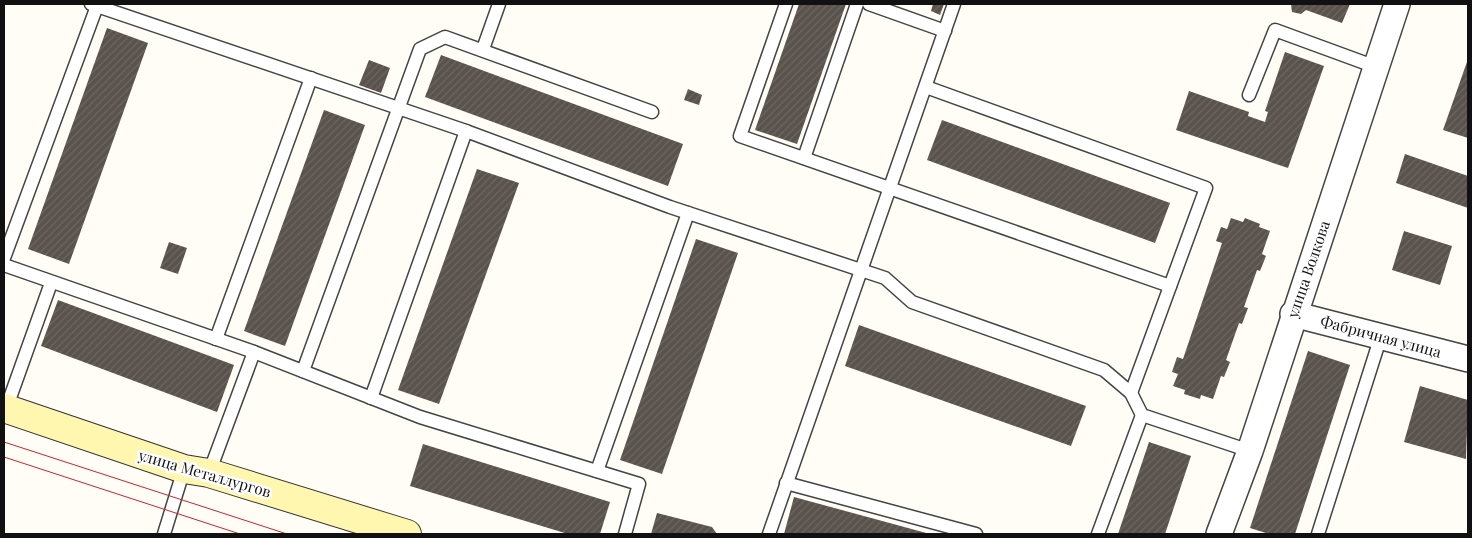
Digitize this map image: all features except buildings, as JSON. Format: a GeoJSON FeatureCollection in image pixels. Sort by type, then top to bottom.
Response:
{"type":"FeatureCollection","features":[{"type":"Feature","properties":{"kind":"main road","name":"улица Металлургов"},"geometry":{"type":"LineString","coordinates":[[5,408],[196,471],[407,534]]}},
{"type":"Feature","properties":{"kind":"street","name":"улица Волкова"},"geometry":{"type":"LineString","coordinates":[[1218,534],[1250,451],[1398,4]]}},
{"type":"Feature","properties":{"kind":"street","name":"Фабричная улица"},"geometry":{"type":"LineString","coordinates":[[1294,314],[1468,359]]}},
{"type":"Feature","properties":{"kind":"lane"},"geometry":{"type":"LineString","coordinates":[[482,50],[499,4]]}},
{"type":"Feature","properties":{"kind":"lane"},"geometry":{"type":"LineString","coordinates":[[786,4],[740,136],[1170,286]]}},
{"type":"Feature","properties":{"kind":"lane"},"geometry":{"type":"LineString","coordinates":[[804,158],[857,4]]}},
{"type":"Feature","properties":{"kind":"lane"},"geometry":{"type":"LineString","coordinates":[[869,4],[945,31]]}},
{"type":"Feature","properties":{"kind":"lane"},"geometry":{"type":"LineString","coordinates":[[769,534],[954,4]]}},
{"type":"Feature","properties":{"kind":"lane"},"geometry":{"type":"LineString","coordinates":[[4,258],[94,5],[466,131],[688,213],[885,278],[912,302],[1104,370],[1131,393],[1142,415],[1250,451]]}},
{"type":"Feature","properties":{"kind":"lane"},"geometry":{"type":"LineString","coordinates":[[1249,95],[1275,30],[1376,67]]}},
{"type":"Feature","properties":{"kind":"lane"},"geometry":{"type":"LineString","coordinates":[[303,371],[420,49],[445,37],[652,112]]}},
{"type":"Feature","properties":{"kind":"lane"},"geometry":{"type":"LineString","coordinates":[[216,339],[311,78]]}},
{"type":"Feature","properties":{"kind":"lane"},"geometry":{"type":"LineString","coordinates":[[926,87],[1206,188],[1131,393]]}},
{"type":"Feature","properties":{"kind":"lane"},"geometry":{"type":"LineString","coordinates":[[371,398],[466,131]]}},
{"type":"Feature","properties":{"kind":"lane"},"geometry":{"type":"LineString","coordinates":[[597,471],[688,213]]}},
{"type":"Feature","properties":{"kind":"lane"},"geometry":{"type":"LineString","coordinates":[[4,265],[254,352],[420,417],[639,484],[625,534]]}},
{"type":"Feature","properties":{"kind":"lane"},"geometry":{"type":"LineString","coordinates":[[5,408],[51,282]]}},
{"type":"Feature","properties":{"kind":"lane"},"geometry":{"type":"LineString","coordinates":[[1318,534],[1381,336]]}},
{"type":"Feature","properties":{"kind":"lane"},"geometry":{"type":"LineString","coordinates":[[164,534],[254,352]]}},
{"type":"Feature","properties":{"kind":"lane"},"geometry":{"type":"LineString","coordinates":[[1098,534],[1142,415]]}},
{"type":"Feature","properties":{"kind":"lane"},"geometry":{"type":"LineString","coordinates":[[786,483],[976,534]]}},
{"type":"Feature","properties":{"kind":"tram line"},"geometry":{"type":"LineString","coordinates":[[4,442],[287,534]]}},
{"type":"Feature","properties":{"kind":"tram line"},"geometry":{"type":"LineString","coordinates":[[4,457],[240,534]]}}]}
